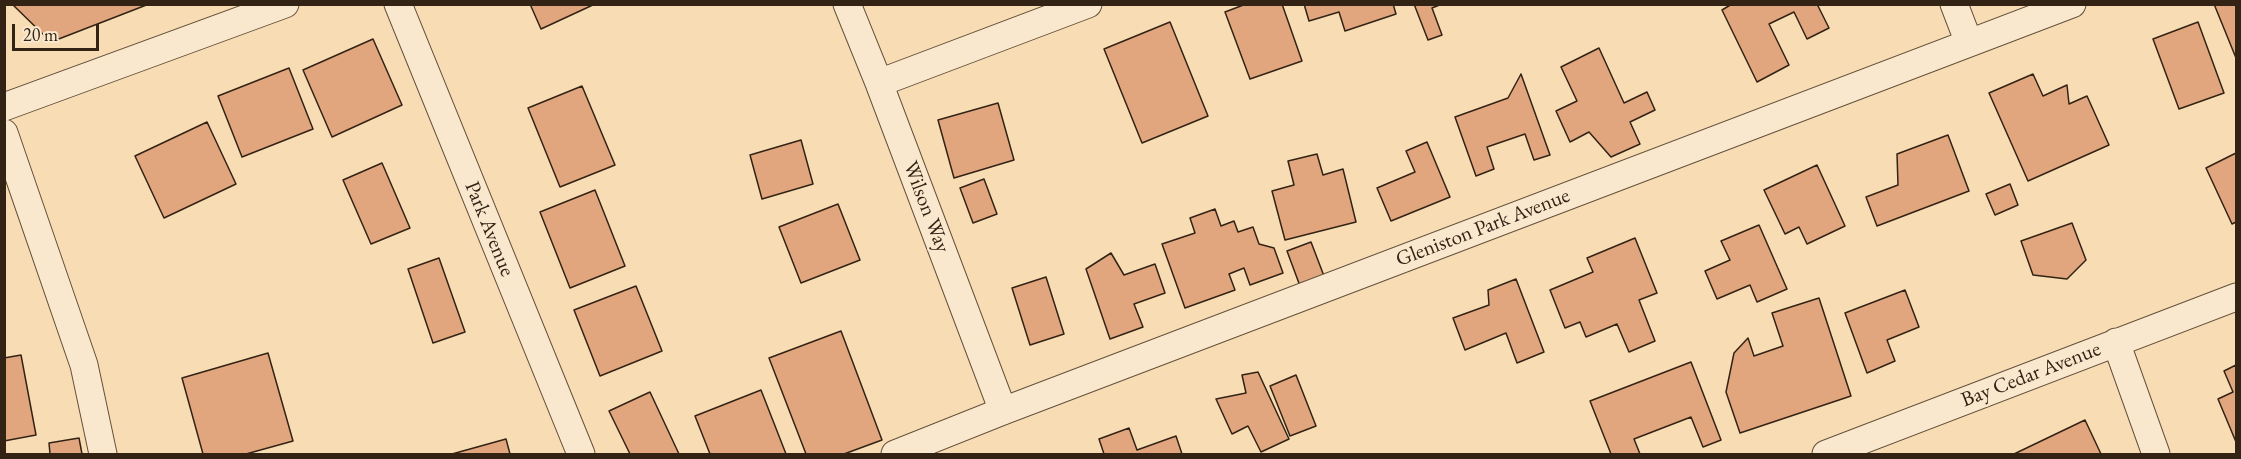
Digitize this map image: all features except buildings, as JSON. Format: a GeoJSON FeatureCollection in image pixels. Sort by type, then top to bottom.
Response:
{"type":"FeatureCollection","features":[{"type":"Feature","properties":{"kind":"street"},"geometry":{"type":"LineString","coordinates":[[4,107],[285,4]]}},
{"type":"Feature","properties":{"kind":"street","name":"Park Avenue"},"geometry":{"type":"LineString","coordinates":[[398,4],[581,454]]}},
{"type":"Feature","properties":{"kind":"street","name":"Wilson Way"},"geometry":{"type":"LineString","coordinates":[[847,4],[1003,411]]}},
{"type":"Feature","properties":{"kind":"street"},"geometry":{"type":"LineString","coordinates":[[879,83],[1088,4]]}},
{"type":"Feature","properties":{"kind":"street"},"geometry":{"type":"LineString","coordinates":[[1954,4],[1969,43]]}},
{"type":"Feature","properties":{"kind":"street","name":"Gleniston Park Avenue"},"geometry":{"type":"LineString","coordinates":[[895,454],[2072,4]]}},
{"type":"Feature","properties":{"kind":"street"},"geometry":{"type":"LineString","coordinates":[[4,133],[84,365],[103,454]]}},
{"type":"Feature","properties":{"kind":"street","name":"Bay Cedar Avenue"},"geometry":{"type":"LineString","coordinates":[[1826,454],[2236,297]]}},
{"type":"Feature","properties":{"kind":"street"},"geometry":{"type":"LineString","coordinates":[[2116,342],[2156,454]]}}]}
